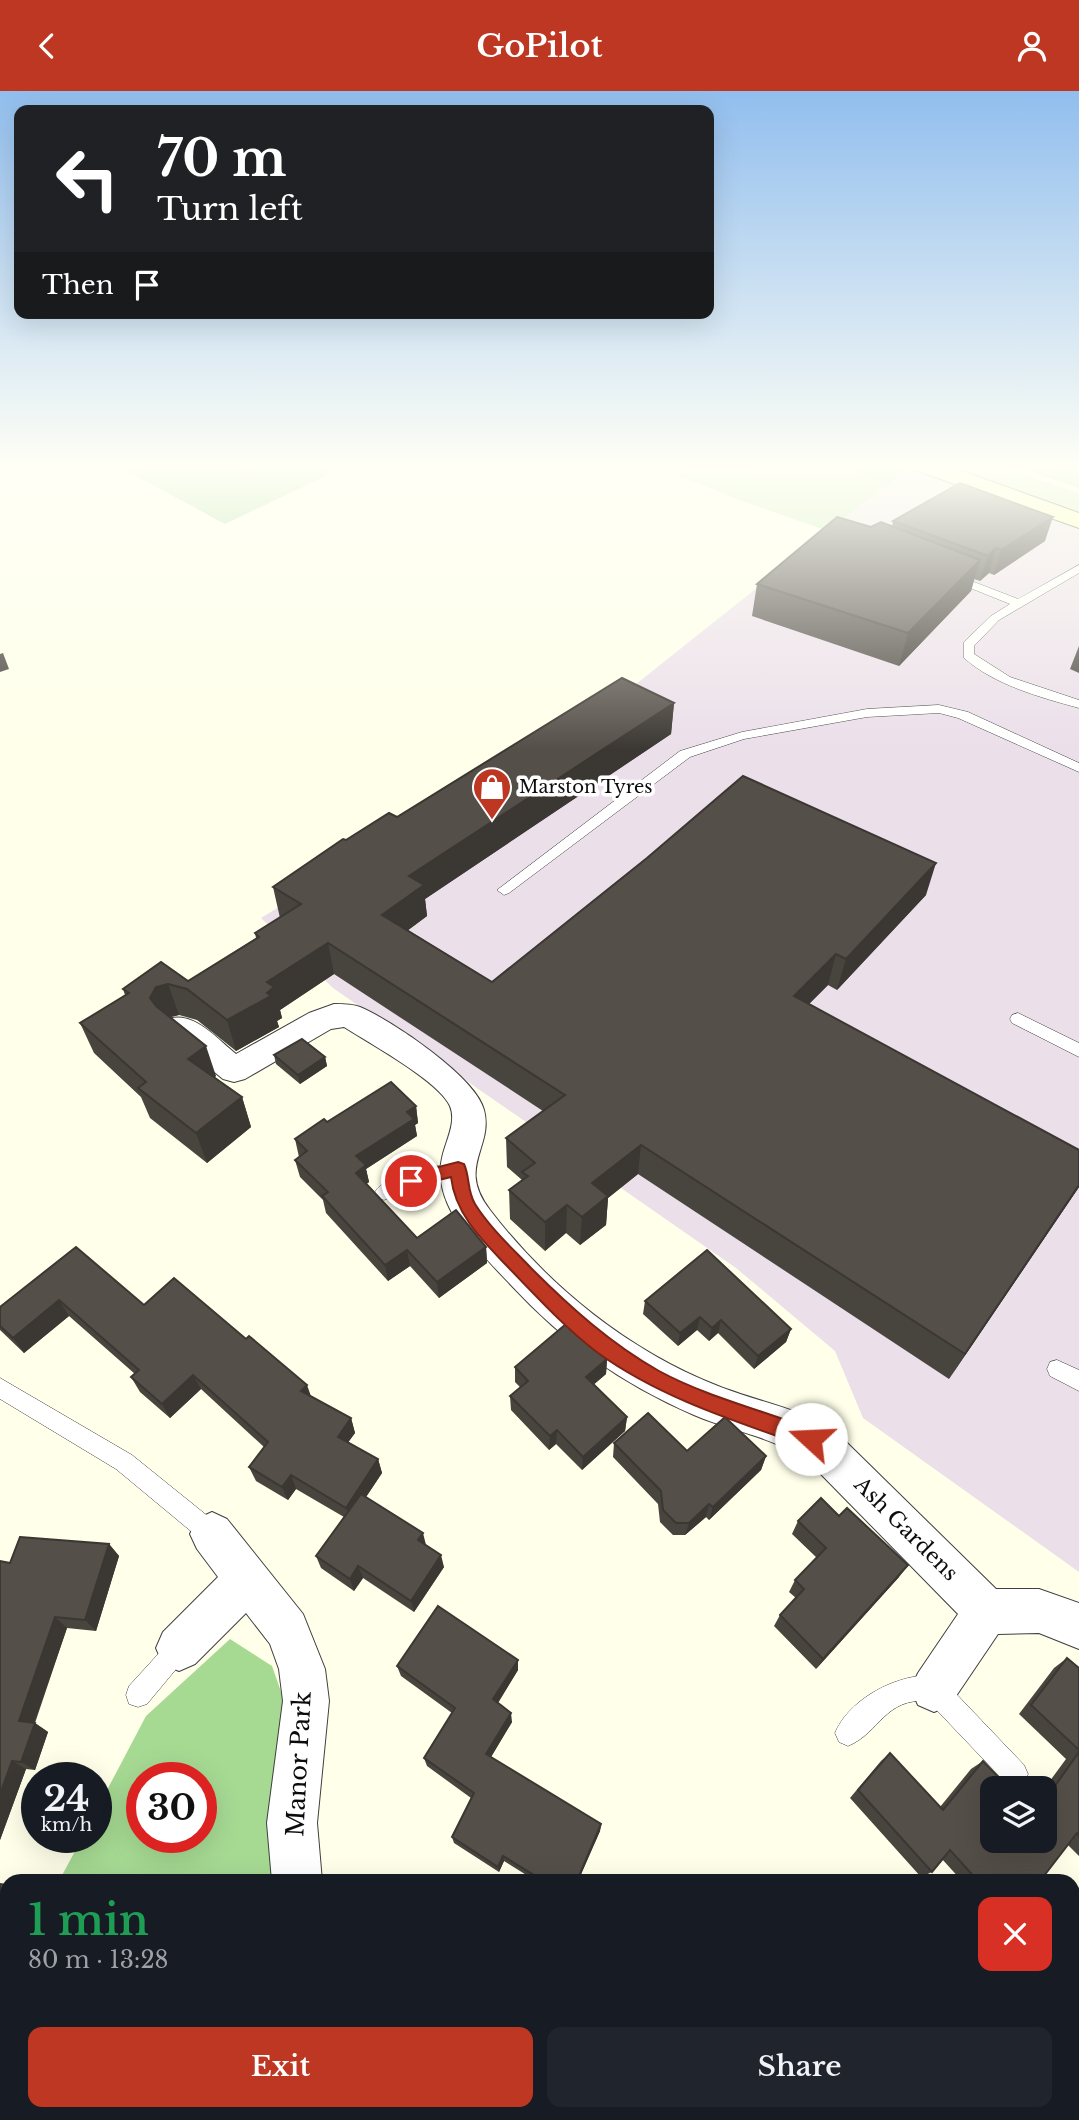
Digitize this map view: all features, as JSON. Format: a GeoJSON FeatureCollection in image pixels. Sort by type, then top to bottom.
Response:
{"type":"FeatureCollection","features":[{"type":"Feature","properties":{"kind":"street","name":"Ash Gardens"},"geometry":{"type":"LineString","coordinates":[[180,1027],[234,1070],[320,1021],[334,1015],[351,1016],[437,1074],[459,1093],[466,1103],[468,1128],[458,1169],[461,1193],[487,1233],[543,1291],[604,1346],[654,1378],[811,1439],[821,1446],[928,1548],[986,1612]]}},
{"type":"Feature","properties":{"kind":"street","name":"Manor Park"},"geometry":{"type":"LineString","coordinates":[[212,1534],[287,1630],[302,1669],[306,1701],[292,1823],[296,1874]]}},
{"type":"Feature","properties":{"kind":"street"},"geometry":{"type":"LineString","coordinates":[[179,1648],[247,1580]]}},
{"type":"Feature","properties":{"kind":"street"},"geometry":{"type":"LineString","coordinates":[[934,1689],[986,1612],[1039,1611],[1079,1626]]}},
{"type":"Feature","properties":{"kind":"lane"},"geometry":{"type":"LineString","coordinates":[[1079,568],[1017,603],[980,631],[968,645],[968,656],[985,669],[1079,704]]}},
{"type":"Feature","properties":{"kind":"lane"},"geometry":{"type":"LineString","coordinates":[[946,575],[1017,603]]}},
{"type":"Feature","properties":{"kind":"lane"},"geometry":{"type":"LineString","coordinates":[[504,890],[685,754],[742,736],[867,713],[939,709],[963,715],[1079,768]]}},
{"type":"Feature","properties":{"kind":"lane"},"geometry":{"type":"LineString","coordinates":[[1018,1019],[1079,1051]]}},
{"type":"Feature","properties":{"kind":"lane"},"geometry":{"type":"LineString","coordinates":[[384,1192],[411,1181],[458,1169]]}},
{"type":"Feature","properties":{"kind":"lane"},"geometry":{"type":"LineString","coordinates":[[1057,1369],[1079,1381]]}},
{"type":"Feature","properties":{"kind":"lane"},"geometry":{"type":"LineString","coordinates":[[0,1388],[124,1462],[212,1534]]}},
{"type":"Feature","properties":{"kind":"lane"},"geometry":{"type":"LineString","coordinates":[[138,1695],[179,1648]]}},
{"type":"Feature","properties":{"kind":"lane"},"geometry":{"type":"LineString","coordinates":[[848,1733],[884,1698],[902,1689],[934,1689],[1015,1774]]}},
{"type":"Feature","properties":{"kind":"shaded area"},"geometry":{"type":"Polygon","coordinates":[[[791,561],[1079,561],[1079,1572],[863,1418],[835,1351],[736,1268],[333,988],[261,918],[616,700],[791,561]]]}},
{"type":"Feature","properties":{"kind":"green space"},"geometry":{"type":"Polygon","coordinates":[[[230,1639],[272,1666],[285,1703],[282,1770],[289,1874],[63,1874],[74,1853],[112,1853],[112,1781],[146,1716],[230,1639]]]}},
{"type":"Feature","properties":{"kind":"building"},"geometry":{"type":"Polygon","coordinates":[[[785,561],[979,561],[908,633],[757,584],[785,561]]]}},
{"type":"Feature","properties":{"kind":"building"},"geometry":{"type":"Polygon","coordinates":[[[622,678],[674,703],[409,876],[424,885],[382,915],[492,982],[647,858],[743,776],[936,863],[846,959],[836,954],[794,996],[1079,1150],[1079,1185],[965,1354],[641,1145],[592,1183],[608,1196],[582,1217],[567,1205],[545,1222],[509,1190],[528,1176],[522,1172],[535,1163],[506,1138],[565,1095],[328,943],[267,982],[274,987],[267,993],[271,996],[227,1020],[187,989],[168,984],[156,987],[150,998],[156,1006],[206,1046],[188,1059],[242,1097],[196,1133],[138,1088],[146,1082],[80,1023],[129,993],[123,989],[161,962],[188,981],[259,937],[255,933],[301,904],[273,887],[343,839],[346,840],[389,813],[397,817],[622,678]]]}},
{"type":"Feature","properties":{"kind":"building"},"geometry":{"type":"Polygon","coordinates":[[[302,1039],[325,1057],[298,1075],[274,1055],[302,1039]]]}},
{"type":"Feature","properties":{"kind":"building"},"geometry":{"type":"Polygon","coordinates":[[[391,1082],[416,1106],[407,1112],[414,1119],[356,1156],[366,1165],[356,1173],[417,1238],[456,1210],[486,1247],[437,1282],[407,1250],[385,1265],[322,1196],[328,1192],[295,1160],[307,1151],[295,1139],[324,1119],[327,1122],[391,1082]]]}},
{"type":"Feature","properties":{"kind":"building"},"geometry":{"type":"Polygon","coordinates":[[[76,1247],[144,1305],[174,1278],[246,1339],[249,1336],[307,1385],[301,1391],[351,1418],[338,1437],[378,1459],[346,1508],[291,1475],[282,1487],[249,1467],[268,1442],[193,1375],[162,1404],[131,1377],[139,1370],[59,1300],[13,1338],[0,1326],[0,1307],[76,1247]]]}},
{"type":"Feature","properties":{"kind":"building"},"geometry":{"type":"Polygon","coordinates":[[[707,1250],[791,1329],[758,1356],[721,1320],[712,1328],[700,1317],[680,1333],[645,1301],[707,1250]]]}},
{"type":"Feature","properties":{"kind":"building"},"geometry":{"type":"Polygon","coordinates":[[[566,1324],[607,1359],[586,1377],[627,1417],[583,1457],[557,1430],[550,1436],[510,1396],[528,1381],[515,1367],[566,1324]]]}},
{"type":"Feature","properties":{"kind":"building"},"geometry":{"type":"Polygon","coordinates":[[[648,1413],[687,1451],[725,1417],[766,1456],[713,1507],[709,1504],[689,1523],[676,1523],[663,1510],[661,1491],[614,1443],[648,1413]]]}},
{"type":"Feature","properties":{"kind":"building"},"geometry":{"type":"Polygon","coordinates":[[[361,1494],[423,1533],[418,1540],[441,1555],[411,1601],[358,1566],[350,1579],[316,1556],[361,1494]]]}},
{"type":"Feature","properties":{"kind":"building"},"geometry":{"type":"Polygon","coordinates":[[[821,1498],[839,1516],[847,1508],[908,1565],[823,1659],[780,1615],[804,1589],[795,1580],[826,1548],[798,1521],[821,1498]]]}},
{"type":"Feature","properties":{"kind":"building"},"geometry":{"type":"Polygon","coordinates":[[[20,1537],[109,1544],[85,1620],[55,1617],[19,1721],[35,1723],[21,1762],[12,1761],[0,1794],[0,1561],[10,1563],[20,1537]]]}},
{"type":"Feature","properties":{"kind":"building"},"geometry":{"type":"Polygon","coordinates":[[[438,1606],[518,1660],[493,1699],[511,1713],[486,1754],[601,1824],[580,1874],[533,1874],[503,1856],[498,1867],[452,1837],[474,1793],[424,1758],[455,1708],[397,1666],[438,1606]]]}},
{"type":"Feature","properties":{"kind":"building"},"geometry":{"type":"Polygon","coordinates":[[[1067,1658],[1079,1668],[1079,1750],[1031,1705],[1067,1658]]]}},
{"type":"Feature","properties":{"kind":"building"},"geometry":{"type":"Polygon","coordinates":[[[1079,1752],[1079,1836],[1077,1833],[1045,1874],[972,1874],[950,1850],[932,1872],[858,1790],[890,1753],[943,1810],[983,1761],[997,1776],[980,1776],[980,1853],[1057,1853],[1057,1783],[1079,1752]]]}},
{"type":"Feature","properties":{"kind":"place","name":"Marston Tyres"},"geometry":{"type":"Point","coordinates":[492,821]}},
{"type":"Feature","properties":{"kind":"route"},"geometry":{"type":"LineString","coordinates":[[411,1181],[458,1169],[461,1193],[487,1233],[543,1291],[604,1346],[654,1378],[811,1439]]}}]}
